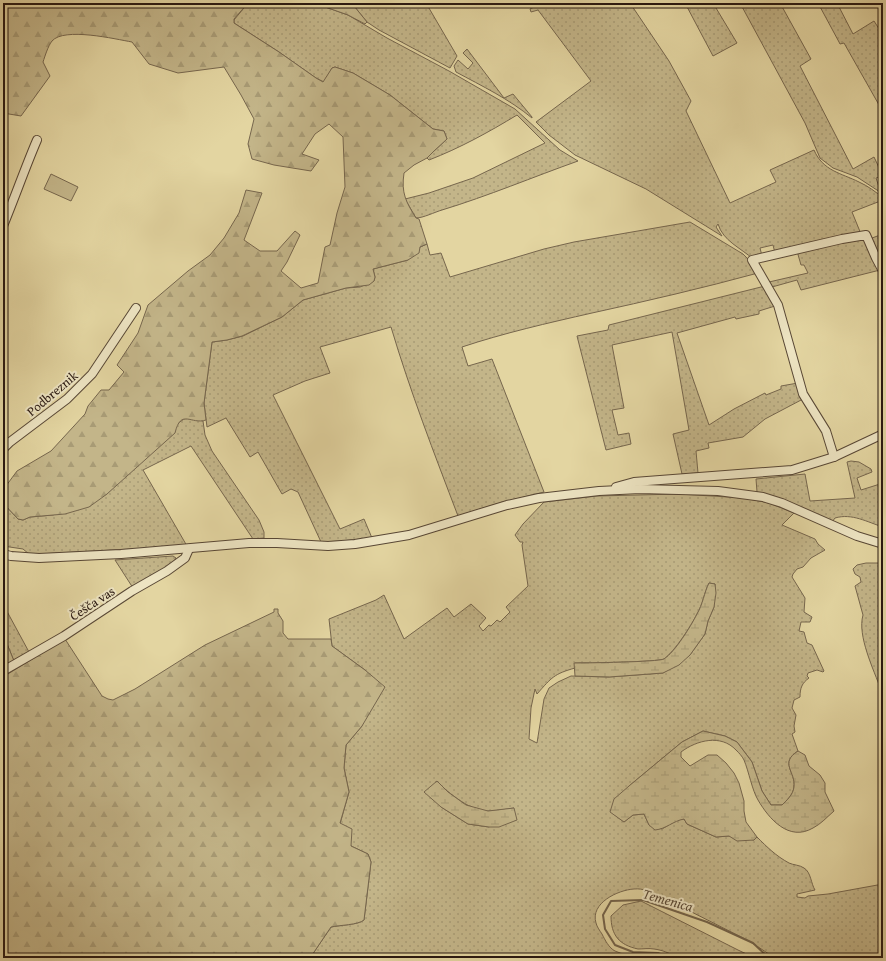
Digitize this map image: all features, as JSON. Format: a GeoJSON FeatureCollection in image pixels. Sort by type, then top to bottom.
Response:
{"type":"FeatureCollection","features":[{"type":"Feature","properties":{"kind":"street"},"geometry":{"type":"LineString","coordinates":[[3,226],[13,204],[25,168],[37,140]]}},
{"type":"Feature","properties":{"kind":"street"},"geometry":{"type":"LineString","coordinates":[[834,457],[826,431],[803,394],[778,305],[752,260],[842,239],[866,236],[883,271]]}},
{"type":"Feature","properties":{"kind":"street","name":"Podbreznik"},"geometry":{"type":"LineString","coordinates":[[3,449],[10,442],[67,399],[92,374],[136,308]]}},
{"type":"Feature","properties":{"kind":"street"},"geometry":{"type":"LineString","coordinates":[[599,491],[634,482],[792,470],[834,457],[883,434]]}},
{"type":"Feature","properties":{"kind":"street"},"geometry":{"type":"LineString","coordinates":[[3,554],[39,558],[121,554],[277,542],[328,546],[376,541],[409,535],[507,505],[539,498],[599,491],[682,489],[718,491],[763,497],[782,503],[850,533],[883,544]]}},
{"type":"Feature","properties":{"kind":"street","name":"Češča vas"},"geometry":{"type":"LineString","coordinates":[[3,671],[64,636],[132,591],[167,571],[185,558],[189,549]]}},
{"type":"Feature","properties":{"kind":"green space"},"geometry":{"type":"Polygon","coordinates":[[[3,3],[248,3],[234,19],[234,23],[323,82],[332,68],[335,67],[353,73],[390,95],[433,129],[444,131],[447,139],[427,158],[414,165],[404,173],[403,186],[405,197],[416,218],[419,219],[427,244],[420,247],[419,253],[408,260],[373,269],[375,277],[374,281],[369,285],[346,288],[303,300],[282,317],[242,336],[212,342],[204,403],[206,420],[196,421],[183,419],[180,421],[177,425],[175,433],[107,494],[89,507],[65,514],[30,517],[23,520],[18,519],[3,503],[3,490],[17,471],[51,451],[85,414],[88,406],[101,390],[109,390],[124,372],[117,365],[138,333],[148,305],[188,271],[210,255],[224,238],[239,213],[246,190],[262,193],[244,240],[260,251],[277,251],[295,231],[300,235],[281,271],[301,288],[318,283],[325,247],[330,245],[337,213],[345,187],[343,137],[329,124],[315,134],[302,154],[319,160],[311,171],[274,165],[252,159],[248,144],[254,119],[224,67],[178,73],[149,64],[132,42],[78,34],[58,37],[52,41],[43,62],[50,76],[21,116],[3,113],[3,3]]]}},
{"type":"Feature","properties":{"kind":"green space"},"geometry":{"type":"Polygon","coordinates":[[[248,3],[314,3],[348,15],[515,109],[560,150],[578,161],[476,199],[416,218],[405,199],[429,193],[473,178],[545,143],[517,115],[496,128],[429,160],[427,158],[447,139],[444,131],[433,129],[390,95],[353,73],[335,67],[332,68],[324,82],[316,78],[234,23],[234,20],[248,3]]]}},
{"type":"Feature","properties":{"kind":"green space"},"geometry":{"type":"Polygon","coordinates":[[[314,3],[354,3],[354,6],[367,22],[365,24],[348,15],[314,3]]]}},
{"type":"Feature","properties":{"kind":"green space"},"geometry":{"type":"Polygon","coordinates":[[[354,3],[426,3],[457,56],[450,68],[367,22],[354,6],[354,3]]]}},
{"type":"Feature","properties":{"kind":"green space"},"geometry":{"type":"Polygon","coordinates":[[[542,3],[630,3],[669,61],[691,101],[686,111],[730,203],[776,182],[770,170],[814,150],[822,163],[827,167],[866,185],[883,198],[883,200],[852,212],[861,234],[775,253],[773,245],[760,248],[762,256],[753,259],[728,240],[720,230],[718,224],[716,227],[722,236],[646,189],[575,155],[549,135],[536,122],[591,81],[538,10],[531,12],[530,9],[542,3]]]}},
{"type":"Feature","properties":{"kind":"green space"},"geometry":{"type":"Polygon","coordinates":[[[685,3],[713,3],[737,43],[713,56],[685,3]]]}},
{"type":"Feature","properties":{"kind":"green space"},"geometry":{"type":"Polygon","coordinates":[[[740,3],[780,3],[811,59],[800,66],[853,169],[874,157],[883,176],[876,178],[880,190],[883,189],[883,194],[857,177],[833,168],[820,158],[805,123],[740,3]]]}},
{"type":"Feature","properties":{"kind":"green space"},"geometry":{"type":"Polygon","coordinates":[[[818,3],[837,3],[853,34],[874,21],[883,35],[883,112],[844,43],[840,44],[818,3]]]}},
{"type":"Feature","properties":{"kind":"green space"},"geometry":{"type":"Polygon","coordinates":[[[467,49],[504,98],[513,94],[532,118],[505,99],[456,72],[454,66],[458,60],[468,69],[473,63],[463,53],[467,49]]]}},
{"type":"Feature","properties":{"kind":"green space"},"geometry":{"type":"Polygon","coordinates":[[[51,174],[78,187],[71,201],[44,189],[51,174]]]}},
{"type":"Feature","properties":{"kind":"green space"},"geometry":{"type":"Polygon","coordinates":[[[690,222],[743,254],[751,262],[758,273],[675,294],[526,328],[462,347],[468,366],[492,359],[544,492],[496,504],[458,516],[414,398],[391,327],[320,347],[330,373],[305,381],[273,395],[340,529],[364,519],[372,538],[321,542],[298,492],[291,489],[282,494],[258,452],[250,457],[226,418],[207,427],[204,403],[212,342],[243,336],[282,317],[303,300],[346,288],[360,287],[374,281],[375,277],[373,269],[408,260],[420,247],[427,244],[430,255],[441,253],[450,277],[544,249],[574,242],[690,222]]]}},
{"type":"Feature","properties":{"kind":"green space"},"geometry":{"type":"Polygon","coordinates":[[[883,234],[883,264],[871,241],[872,238],[883,234]]]}},
{"type":"Feature","properties":{"kind":"green space"},"geometry":{"type":"Polygon","coordinates":[[[862,238],[866,240],[880,270],[801,290],[797,280],[772,287],[769,282],[808,273],[804,265],[801,265],[797,251],[862,238]]]}},
{"type":"Feature","properties":{"kind":"green space"},"geometry":{"type":"Polygon","coordinates":[[[765,286],[775,306],[759,311],[759,314],[736,319],[735,317],[677,333],[709,425],[734,409],[765,393],[766,395],[781,389],[781,386],[798,383],[803,399],[765,419],[743,437],[708,443],[709,448],[696,451],[698,473],[682,474],[673,434],[689,430],[672,332],[612,345],[624,408],[612,410],[618,435],[629,433],[631,444],[606,450],[577,336],[608,330],[609,325],[765,286]]]}},
{"type":"Feature","properties":{"kind":"green space"},"geometry":{"type":"Polygon","coordinates":[[[190,418],[203,421],[205,435],[212,451],[259,520],[264,532],[264,538],[253,539],[191,446],[143,470],[187,546],[29,554],[23,549],[3,546],[3,503],[18,519],[23,520],[30,517],[53,515],[107,494],[177,424],[184,419],[190,418]]]}},
{"type":"Feature","properties":{"kind":"green space"},"geometry":{"type":"Polygon","coordinates":[[[847,462],[859,462],[871,469],[872,472],[857,478],[861,490],[880,484],[883,495],[883,527],[853,517],[835,518],[832,522],[787,501],[757,492],[756,479],[805,474],[810,501],[855,498],[847,462]]]}},
{"type":"Feature","properties":{"kind":"green space"},"geometry":{"type":"Polygon","coordinates":[[[679,494],[744,498],[769,503],[794,513],[782,525],[815,539],[825,550],[811,558],[803,567],[797,569],[792,577],[805,598],[804,612],[812,617],[810,622],[801,622],[799,631],[804,632],[807,643],[812,645],[824,671],[817,670],[808,673],[807,676],[809,678],[802,686],[800,697],[794,700],[792,708],[796,715],[794,726],[795,732],[792,734],[798,751],[792,755],[789,764],[794,782],[794,787],[790,797],[782,805],[771,805],[762,791],[752,762],[737,742],[725,736],[703,731],[682,742],[629,786],[611,812],[624,822],[633,815],[644,814],[649,825],[662,829],[677,820],[684,819],[687,824],[716,837],[729,836],[754,840],[757,837],[780,857],[789,863],[802,867],[810,875],[815,890],[797,894],[797,897],[805,898],[808,896],[883,884],[883,958],[775,958],[749,941],[658,895],[646,890],[637,889],[620,892],[613,895],[601,904],[597,909],[595,916],[596,924],[607,944],[615,951],[633,956],[663,958],[310,958],[331,927],[353,924],[364,920],[371,862],[368,854],[351,846],[340,824],[349,792],[344,768],[346,745],[362,726],[365,670],[332,646],[329,619],[376,600],[384,595],[404,639],[447,608],[454,617],[471,604],[486,618],[479,626],[483,631],[497,620],[500,622],[510,612],[506,607],[528,586],[522,545],[523,542],[520,542],[515,535],[523,524],[544,502],[597,496],[679,494]],[[709,583],[701,606],[691,625],[678,644],[664,659],[636,662],[575,663],[575,668],[562,672],[554,677],[537,694],[535,689],[531,708],[529,739],[537,743],[544,699],[549,688],[558,682],[571,676],[609,677],[663,673],[690,655],[705,634],[708,621],[714,607],[715,584],[709,583]],[[436,781],[441,807],[468,824],[489,827],[514,808],[489,811],[475,808],[461,801],[436,781]]]}},
{"type":"Feature","properties":{"kind":"green space"},"geometry":{"type":"Polygon","coordinates":[[[173,556],[176,558],[173,563],[133,588],[115,560],[173,556]]]}},
{"type":"Feature","properties":{"kind":"green space"},"geometry":{"type":"Polygon","coordinates":[[[866,563],[883,563],[883,690],[881,690],[864,643],[862,633],[863,615],[855,586],[861,582],[860,577],[855,574],[853,569],[857,565],[866,563]]]}},
{"type":"Feature","properties":{"kind":"green space"},"geometry":{"type":"Polygon","coordinates":[[[709,583],[715,584],[716,593],[714,607],[708,621],[705,634],[690,655],[679,665],[663,673],[609,677],[575,676],[574,663],[636,662],[664,659],[678,645],[691,625],[701,606],[709,583]]]}},
{"type":"Feature","properties":{"kind":"green space"},"geometry":{"type":"Polygon","coordinates":[[[3,604],[29,652],[14,661],[3,634],[3,604]]]}},
{"type":"Feature","properties":{"kind":"green space"},"geometry":{"type":"Polygon","coordinates":[[[274,609],[278,609],[278,613],[283,621],[283,633],[288,639],[331,639],[332,646],[365,670],[385,687],[362,726],[346,745],[344,768],[349,792],[340,823],[352,829],[351,846],[368,854],[371,862],[364,920],[353,924],[331,927],[310,958],[3,958],[3,677],[65,639],[102,696],[113,700],[135,689],[205,645],[274,612],[274,609]]]}},
{"type":"Feature","properties":{"kind":"green space"},"geometry":{"type":"Polygon","coordinates":[[[3,634],[14,661],[3,667],[3,634]]]}},
{"type":"Feature","properties":{"kind":"green space"},"geometry":{"type":"Polygon","coordinates":[[[703,731],[725,736],[737,742],[752,762],[762,791],[771,805],[782,805],[791,795],[794,782],[789,764],[790,760],[792,755],[798,751],[805,755],[809,766],[820,775],[825,783],[825,792],[834,811],[819,824],[804,832],[788,830],[774,821],[758,800],[744,760],[736,750],[723,742],[709,740],[694,744],[687,748],[681,752],[681,757],[690,766],[708,755],[717,755],[726,763],[734,773],[739,783],[744,801],[746,822],[757,837],[754,840],[737,841],[729,836],[716,837],[687,824],[684,819],[655,830],[649,825],[644,814],[633,815],[624,822],[610,812],[614,799],[682,742],[703,731]]]}},
{"type":"Feature","properties":{"kind":"green space"},"geometry":{"type":"Polygon","coordinates":[[[437,781],[448,792],[466,805],[488,811],[514,808],[517,820],[499,827],[468,824],[441,807],[424,792],[437,781]]]}},
{"type":"Feature","properties":{"kind":"green space"},"geometry":{"type":"Polygon","coordinates":[[[641,901],[755,958],[677,958],[660,950],[638,949],[626,945],[617,938],[611,923],[611,916],[623,905],[641,901]]]}},
{"type":"Feature","properties":{"kind":"waterway","name":"Temenica"},"geometry":{"type":"LineString","coordinates":[[671,958],[658,953],[633,952],[615,945],[605,929],[603,915],[611,901],[643,900],[707,922],[753,943],[769,958]]}}]}
